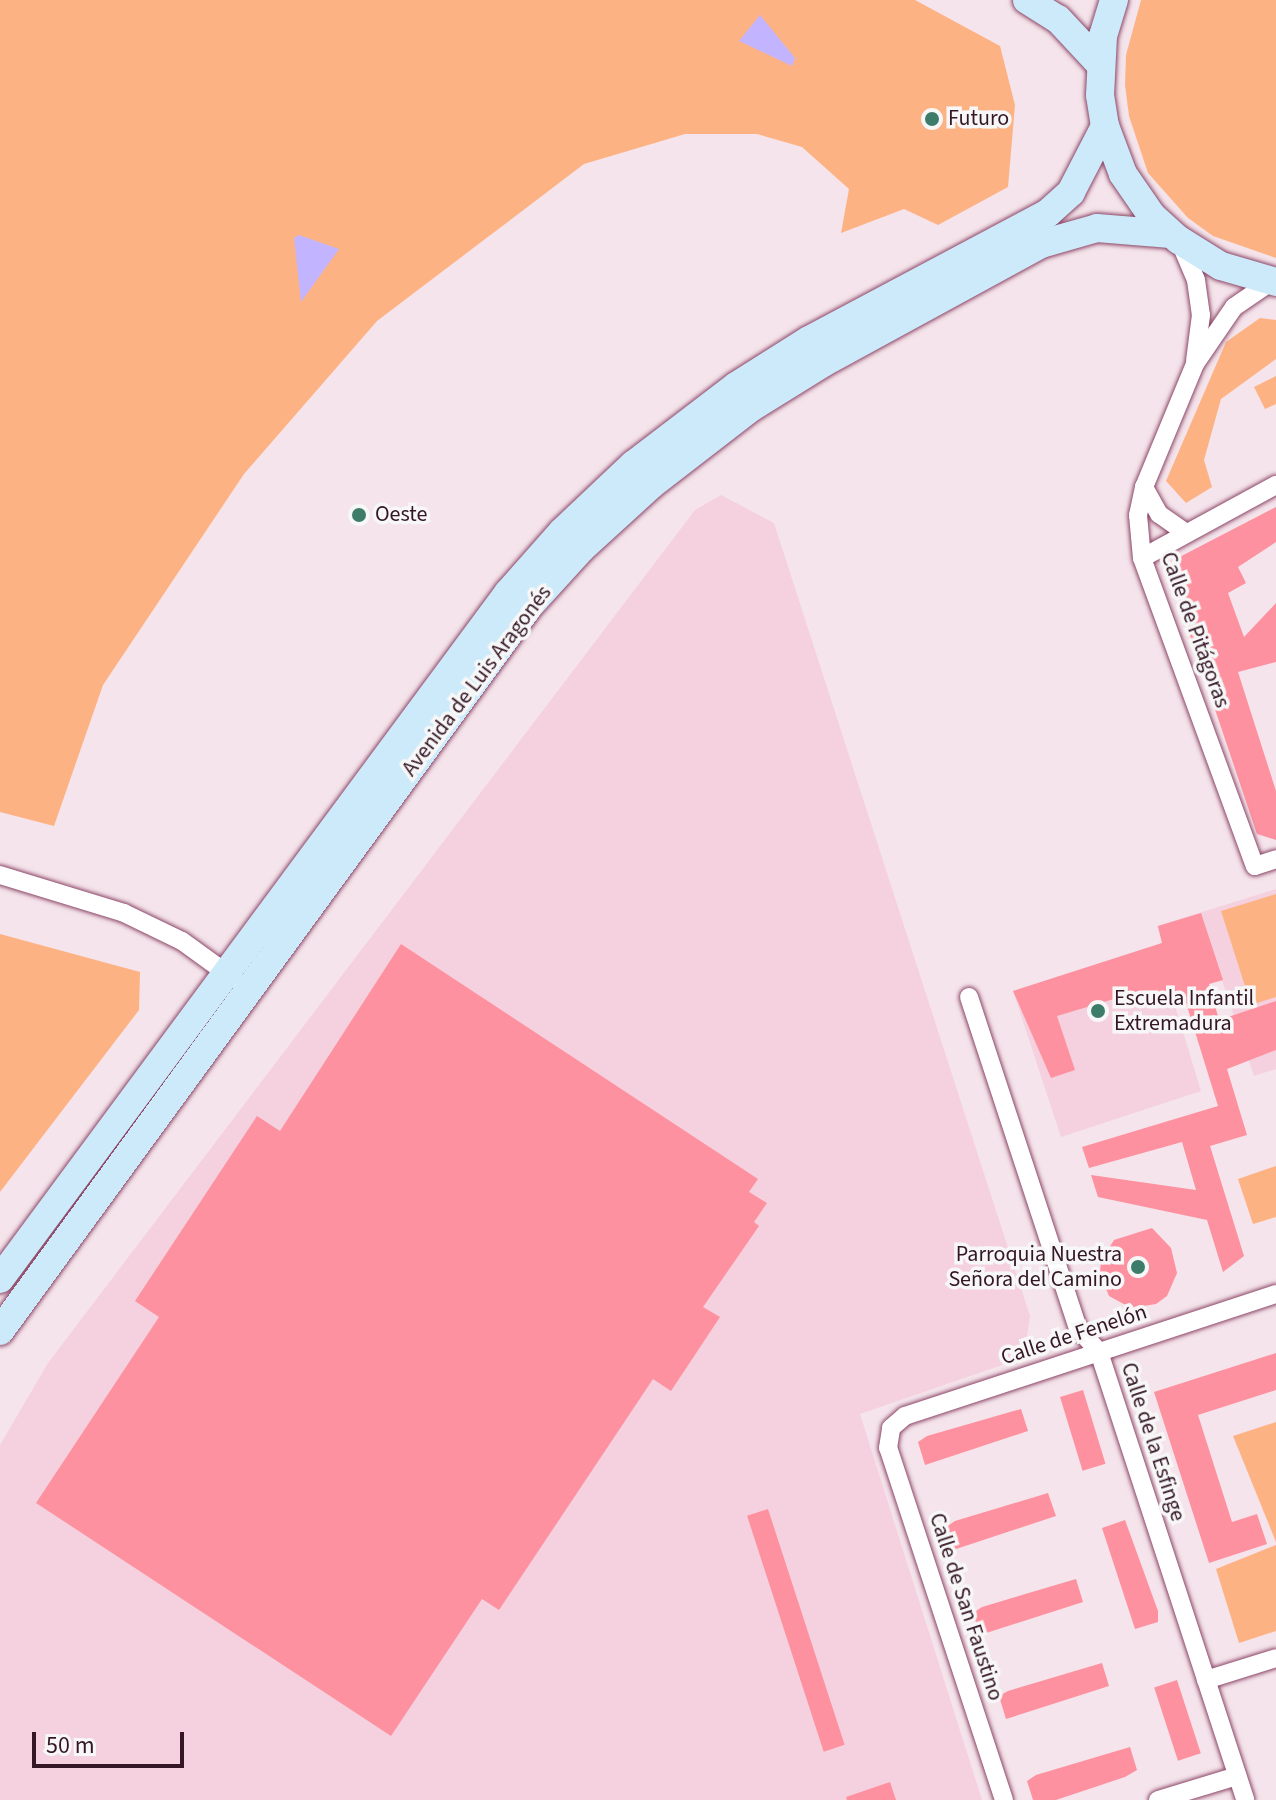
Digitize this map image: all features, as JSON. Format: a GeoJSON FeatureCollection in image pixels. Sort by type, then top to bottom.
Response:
{"type":"FeatureCollection","features":[{"type":"Feature","properties":{"kind":"main road"},"geometry":{"type":"LineString","coordinates":[[1027,0],[1058,19],[1099,63]]}},
{"type":"Feature","properties":{"kind":"main road"},"geometry":{"type":"LineString","coordinates":[[1114,0],[1099,63],[1105,126],[1123,174],[1175,237],[1221,266],[1274,282]]}},
{"type":"Feature","properties":{"kind":"main road","name":"Avenida de Luis Aragonés"},"geometry":{"type":"LineString","coordinates":[[0,1279],[224,972],[508,593],[562,532],[634,464],[736,386],[809,340],[1048,213],[1071,192],[1105,126]]}},
{"type":"Feature","properties":{"kind":"main road","name":"Avenida de Luis Aragonés"},"geometry":{"type":"LineString","coordinates":[[0,1331],[529,606],[651,485],[752,407],[823,363],[1041,244],[1097,228],[1175,237]]}},
{"type":"Feature","properties":{"kind":"street","name":"Calle de Pitágoras"},"geometry":{"type":"LineString","coordinates":[[1175,237],[1196,280],[1201,315],[1195,364]]}},
{"type":"Feature","properties":{"kind":"street","name":"Calle de Pitágoras"},"geometry":{"type":"LineString","coordinates":[[1274,282],[1234,307],[1195,364],[1144,487],[1138,515],[1142,558],[1255,866],[1276,859]]}},
{"type":"Feature","properties":{"kind":"street"},"geometry":{"type":"LineString","coordinates":[[1142,558],[1276,485]]}},
{"type":"Feature","properties":{"kind":"street"},"geometry":{"type":"LineString","coordinates":[[1144,487],[1159,514],[1185,532]]}},
{"type":"Feature","properties":{"kind":"street"},"geometry":{"type":"LineString","coordinates":[[0,875],[124,913],[182,941],[248,989]]}},
{"type":"Feature","properties":{"kind":"street","name":"Calle de la Esfinge"},"geometry":{"type":"LineString","coordinates":[[969,997],[1078,1328],[1099,1352],[1245,1800]]}},
{"type":"Feature","properties":{"kind":"street","name":"Calle de Fenelón"},"geometry":{"type":"LineString","coordinates":[[891,1428],[905,1416],[1276,1294]]}},
{"type":"Feature","properties":{"kind":"street","name":"Calle de San Faustino"},"geometry":{"type":"LineString","coordinates":[[891,1428],[888,1448],[1004,1800]]}},
{"type":"Feature","properties":{"kind":"street"},"geometry":{"type":"LineString","coordinates":[[1206,1680],[1276,1658]]}},
{"type":"Feature","properties":{"kind":"street"},"geometry":{"type":"LineString","coordinates":[[1158,1800],[1237,1776]]}},
{"type":"Feature","properties":{"kind":"shaded area"},"geometry":{"type":"Polygon","coordinates":[[[0,0],[915,0],[1000,46],[1015,105],[1008,187],[938,225],[904,209],[841,233],[849,189],[802,147],[757,134],[685,134],[584,164],[377,321],[244,474],[103,685],[54,826],[0,812],[0,0]]]}},
{"type":"Feature","properties":{"kind":"shaded area"},"geometry":{"type":"Polygon","coordinates":[[[1141,0],[1276,0],[1276,258],[1213,236],[1188,218],[1148,173],[1129,116],[1125,85],[1126,55],[1141,0]]]}},
{"type":"Feature","properties":{"kind":"shaded area"},"geometry":{"type":"Polygon","coordinates":[[[760,15],[795,58],[792,66],[739,41],[760,15]]]}},
{"type":"Feature","properties":{"kind":"shaded area"},"geometry":{"type":"Polygon","coordinates":[[[299,235],[339,249],[301,302],[294,238],[299,235]]]}},
{"type":"Feature","properties":{"kind":"shaded area"},"geometry":{"type":"Polygon","coordinates":[[[1260,318],[1276,320],[1276,359],[1221,399],[1204,460],[1212,487],[1186,503],[1166,481],[1226,342],[1260,318]]]}},
{"type":"Feature","properties":{"kind":"shaded area"},"geometry":{"type":"Polygon","coordinates":[[[1276,376],[1276,404],[1265,409],[1254,387],[1276,376]]]}},
{"type":"Feature","properties":{"kind":"shaded area"},"geometry":{"type":"Polygon","coordinates":[[[721,495],[774,523],[1030,1316],[1026,1343],[1008,1363],[860,1414],[982,1800],[0,1800],[0,1445],[48,1363],[695,510],[721,495]]]}},
{"type":"Feature","properties":{"kind":"shaded area","name":"Escuela Infantil Extremadura"},"geometry":{"type":"Polygon","coordinates":[[[1276,889],[1276,1069],[1254,1076],[1222,980],[1172,996],[1201,1091],[1061,1137],[1013,991],[1162,943],[1157,926],[1276,889]]]}},
{"type":"Feature","properties":{"kind":"shaded area"},"geometry":{"type":"Polygon","coordinates":[[[1276,894],[1276,997],[1251,1005],[1221,911],[1276,894]]]}},
{"type":"Feature","properties":{"kind":"shaded area"},"geometry":{"type":"Polygon","coordinates":[[[0,934],[140,972],[139,1010],[0,1192],[0,934]]]}},
{"type":"Feature","properties":{"kind":"shaded area"},"geometry":{"type":"Polygon","coordinates":[[[1276,1166],[1276,1217],[1253,1224],[1238,1179],[1276,1166]]]}},
{"type":"Feature","properties":{"kind":"shaded area"},"geometry":{"type":"Polygon","coordinates":[[[1276,1422],[1276,1542],[1233,1436],[1276,1422]]]}},
{"type":"Feature","properties":{"kind":"shaded area"},"geometry":{"type":"Polygon","coordinates":[[[1276,1545],[1276,1631],[1239,1643],[1216,1569],[1276,1545]]]}},
{"type":"Feature","properties":{"kind":"building"},"geometry":{"type":"Polygon","coordinates":[[[1276,507],[1276,542],[1238,567],[1246,583],[1228,593],[1244,637],[1276,603],[1276,662],[1238,672],[1276,791],[1276,840],[1257,834],[1166,564],[1276,507]]]}},
{"type":"Feature","properties":{"kind":"building"},"geometry":{"type":"Polygon","coordinates":[[[1201,913],[1223,980],[1209,984],[1219,1020],[1276,1001],[1276,1050],[1227,1069],[1247,1135],[1210,1146],[1244,1256],[1223,1272],[1207,1220],[1098,1197],[1091,1175],[1196,1190],[1182,1142],[1089,1168],[1082,1147],[1218,1106],[1183,993],[1138,1006],[1134,993],[1057,1016],[1075,1070],[1051,1078],[1013,991],[1162,943],[1158,926],[1201,913]]]}},
{"type":"Feature","properties":{"kind":"building"},"geometry":{"type":"Polygon","coordinates":[[[401,944],[758,1179],[749,1192],[767,1203],[754,1222],[759,1226],[703,1307],[720,1317],[671,1391],[653,1379],[499,1610],[482,1599],[391,1736],[36,1503],[159,1317],[135,1301],[257,1116],[280,1131],[401,944]]]}},
{"type":"Feature","properties":{"kind":"building","name":"Parroquia Nuestra Señora del Camino"},"geometry":{"type":"Polygon","coordinates":[[[1152,1228],[1171,1248],[1177,1273],[1167,1296],[1156,1304],[1131,1308],[1109,1296],[1100,1273],[1101,1261],[1114,1240],[1152,1228]]]}},
{"type":"Feature","properties":{"kind":"building"},"geometry":{"type":"Polygon","coordinates":[[[1276,1353],[1276,1390],[1198,1415],[1232,1522],[1257,1514],[1267,1544],[1209,1563],[1154,1392],[1276,1353]]]}},
{"type":"Feature","properties":{"kind":"building"},"geometry":{"type":"Polygon","coordinates":[[[1083,1390],[1106,1464],[1083,1471],[1060,1397],[1083,1390]]]}},
{"type":"Feature","properties":{"kind":"building"},"geometry":{"type":"Polygon","coordinates":[[[1021,1409],[1028,1431],[925,1465],[918,1442],[927,1436],[1021,1409]]]}},
{"type":"Feature","properties":{"kind":"building"},"geometry":{"type":"Polygon","coordinates":[[[1048,1493],[1056,1516],[953,1550],[946,1527],[955,1521],[1048,1493]]]}},
{"type":"Feature","properties":{"kind":"building"},"geometry":{"type":"Polygon","coordinates":[[[768,1509],[845,1745],[824,1752],[747,1516],[768,1509]]]}},
{"type":"Feature","properties":{"kind":"building"},"geometry":{"type":"Polygon","coordinates":[[[1125,1520],[1158,1611],[1158,1622],[1135,1629],[1102,1528],[1125,1520]]]}},
{"type":"Feature","properties":{"kind":"building"},"geometry":{"type":"Polygon","coordinates":[[[1076,1579],[1083,1602],[980,1635],[973,1613],[982,1607],[1076,1579]]]}},
{"type":"Feature","properties":{"kind":"building"},"geometry":{"type":"Polygon","coordinates":[[[1102,1663],[1109,1686],[1006,1719],[999,1696],[1102,1663]]]}},
{"type":"Feature","properties":{"kind":"building"},"geometry":{"type":"Polygon","coordinates":[[[1177,1680],[1201,1753],[1178,1761],[1154,1687],[1177,1680]]]}},
{"type":"Feature","properties":{"kind":"building"},"geometry":{"type":"Polygon","coordinates":[[[1130,1747],[1137,1770],[1125,1777],[1056,1800],[1033,1800],[1027,1781],[1036,1775],[1130,1747]]]}},
{"type":"Feature","properties":{"kind":"building"},"geometry":{"type":"Polygon","coordinates":[[[890,1782],[896,1800],[847,1800],[846,1797],[890,1782]]]}},
{"type":"Feature","properties":{"kind":"place","name":"Futuro"},"geometry":{"type":"Point","coordinates":[932,119]}},
{"type":"Feature","properties":{"kind":"place","name":"Oeste"},"geometry":{"type":"Point","coordinates":[359,515]}},
{"type":"Feature","properties":{"kind":"place","name":"Escuela Infantil Extremadura"},"geometry":{"type":"Point","coordinates":[1098,1011]}},
{"type":"Feature","properties":{"kind":"place","name":"Parroquia Nuestra Señora del Camino"},"geometry":{"type":"Point","coordinates":[1138,1267]}}]}
